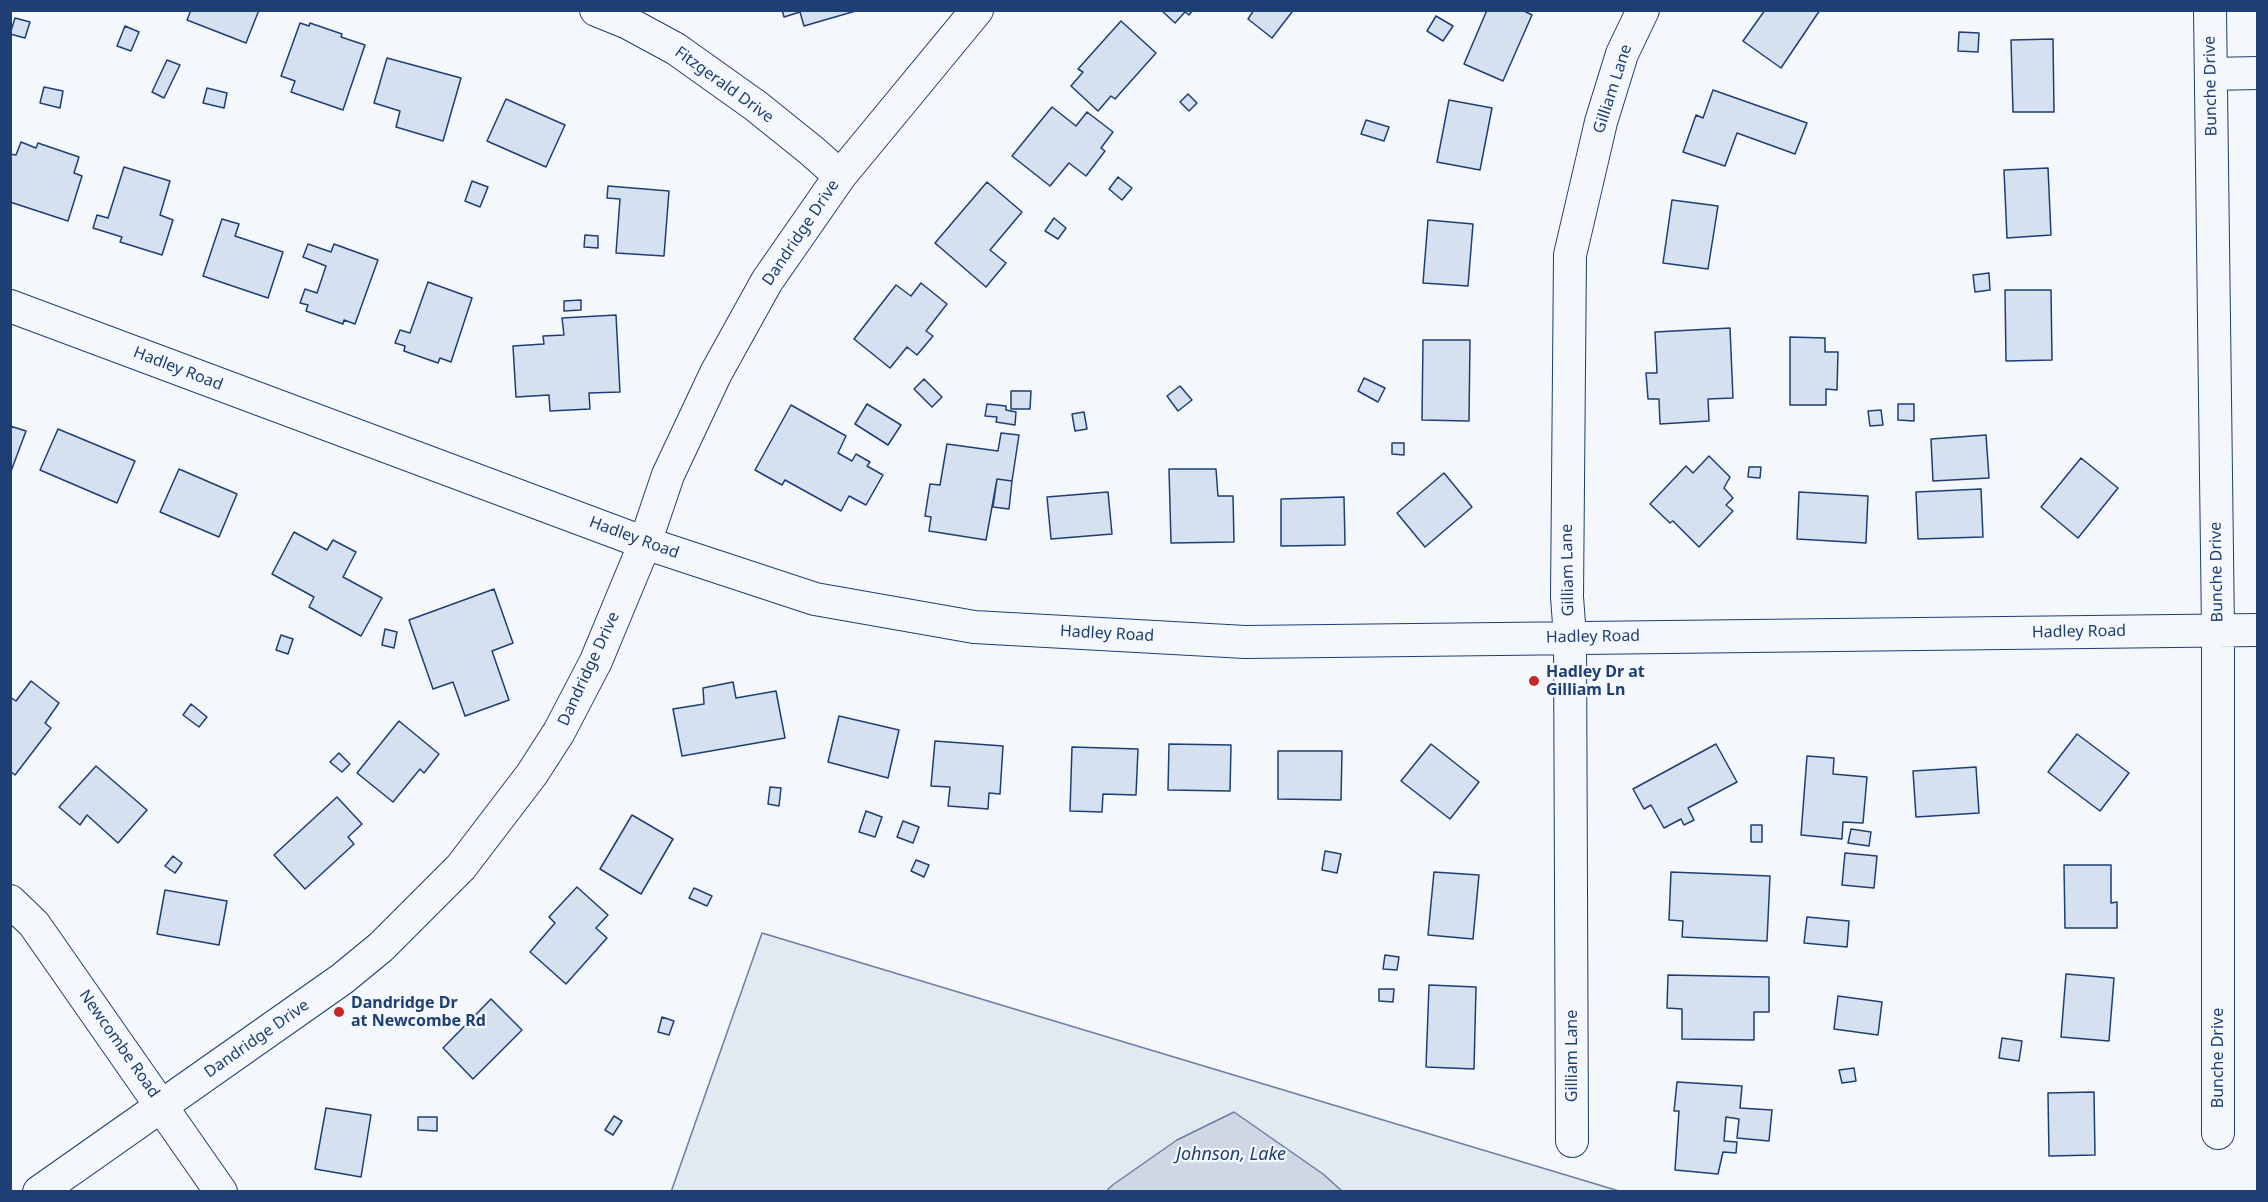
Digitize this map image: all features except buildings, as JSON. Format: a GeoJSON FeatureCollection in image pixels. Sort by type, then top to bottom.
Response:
{"type":"FeatureCollection","features":[{"type":"Feature","properties":{"kind":"street","name":"Fitzgerald Drive"},"geometry":{"type":"LineString","coordinates":[[596,10],[628,23],[676,49],[756,106],[840,176]]}},
{"type":"Feature","properties":{"kind":"street","name":"Dandridge Drive"},"geometry":{"type":"LineString","coordinates":[[39,1191],[342,979],[381,947],[461,867],[526,782],[559,732],[596,661],[645,543],[668,475],[716,373],[767,280],[840,176],[977,10]]}},
{"type":"Feature","properties":{"kind":"street","name":"Gilliam Lane"},"geometry":{"type":"LineString","coordinates":[[1572,1141],[1570,638],[1567,585],[1570,255],[1601,122],[1622,54],[1643,10]]}},
{"type":"Feature","properties":{"kind":"street","name":"Bunche Drive"},"geometry":{"type":"LineString","coordinates":[[2210,10],[2218,630],[2218,1133]]}},
{"type":"Feature","properties":{"kind":"street"},"geometry":{"type":"LineString","coordinates":[[2211,74],[2258,74]]}},
{"type":"Feature","properties":{"kind":"street","name":"Hadley Road"},"geometry":{"type":"LineString","coordinates":[[10,306],[645,543],[815,599],[974,627],[1245,642],[2258,630]]}},
{"type":"Feature","properties":{"kind":"street","name":"Newcombe Road"},"geometry":{"type":"LineString","coordinates":[[10,901],[34,924],[221,1191]]}},
{"type":"Feature","properties":{"kind":"shaded area"},"geometry":{"type":"Polygon","coordinates":[[[762,933],[1619,1191],[671,1192],[762,933]]]}},
{"type":"Feature","properties":{"kind":"water","name":"Johnson, Lake"},"geometry":{"type":"Polygon","coordinates":[[[1234,1112],[1323,1174],[1342,1191],[1109,1191],[1108,1189],[1114,1184],[1177,1140],[1234,1112]]]}},
{"type":"Feature","properties":{"kind":"place","name":"Hadley Dr at Gilliam Ln"},"geometry":{"type":"Point","coordinates":[1534,681]}},
{"type":"Feature","properties":{"kind":"place","name":"Dandridge Dr at Newcombe Rd"},"geometry":{"type":"Point","coordinates":[339,1012]}}]}
